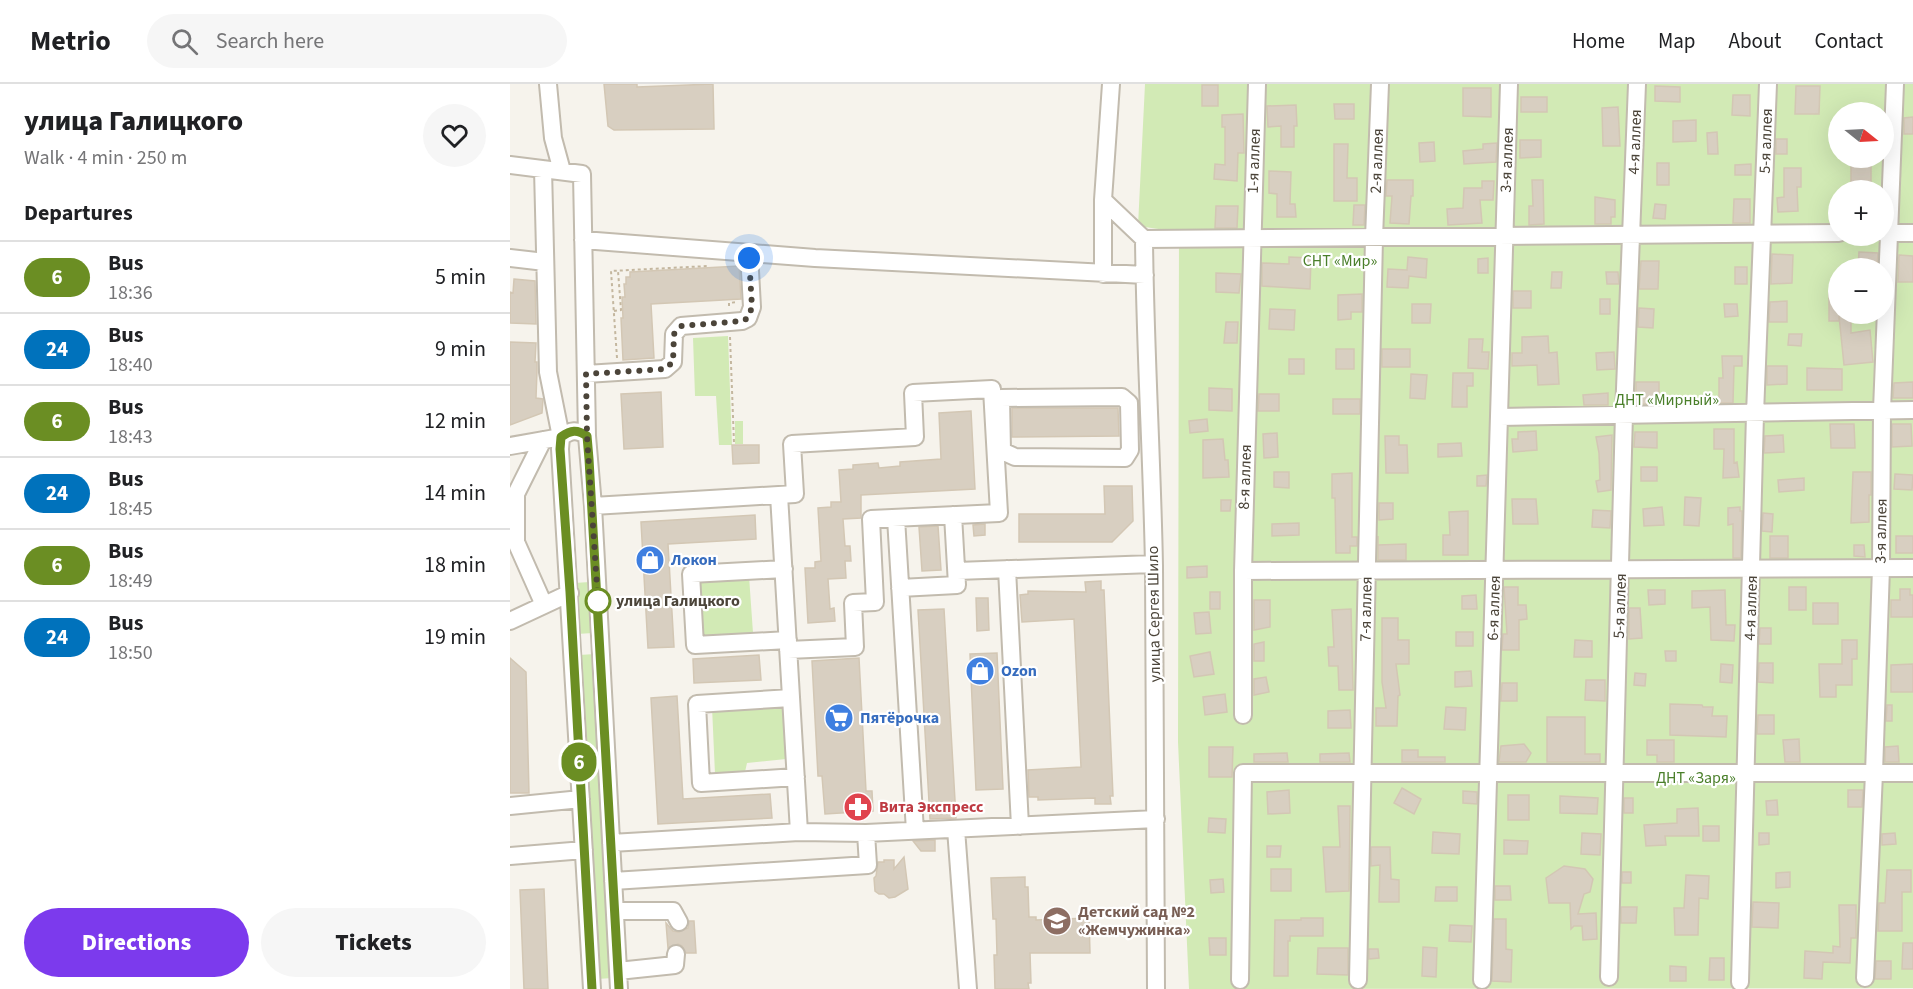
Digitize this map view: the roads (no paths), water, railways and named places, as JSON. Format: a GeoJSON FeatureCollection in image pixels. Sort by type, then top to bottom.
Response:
{"type":"FeatureCollection","features":[{"type":"Feature","properties":{"kind":"street"},"geometry":{"type":"LineString","coordinates":[[548,84],[554,138],[562,171]]}},
{"type":"Feature","properties":{"kind":"street"},"geometry":{"type":"LineString","coordinates":[[1103,274],[1103,200],[1111,84]]}},
{"type":"Feature","properties":{"kind":"street","name":"1-я аллея"},"geometry":{"type":"LineString","coordinates":[[1252,239],[1257,84]]}},
{"type":"Feature","properties":{"kind":"street","name":"2-я аллея"},"geometry":{"type":"LineString","coordinates":[[1374,238],[1380,84]]}},
{"type":"Feature","properties":{"kind":"street","name":"3-я аллея"},"geometry":{"type":"LineString","coordinates":[[1505,236],[1509,84]]}},
{"type":"Feature","properties":{"kind":"street","name":"4-я аллея"},"geometry":{"type":"LineString","coordinates":[[1632,235],[1637,84]]}},
{"type":"Feature","properties":{"kind":"street","name":"5-я аллея"},"geometry":{"type":"LineString","coordinates":[[1763,234],[1768,84]]}},
{"type":"Feature","properties":{"kind":"street","name":"3-я аллея"},"geometry":{"type":"LineString","coordinates":[[1890,180],[1895,84]]}},
{"type":"Feature","properties":{"kind":"street"},"geometry":{"type":"LineString","coordinates":[[510,165],[582,174],[587,436],[593,506],[619,983]]}},
{"type":"Feature","properties":{"kind":"street"},"geometry":{"type":"LineString","coordinates":[[543,169],[548,372],[561,437],[592,989],[675,965],[676,954]]}},
{"type":"Feature","properties":{"kind":"street"},"geometry":{"type":"LineString","coordinates":[[1103,200],[1144,239],[1828,233]]}},
{"type":"Feature","properties":{"kind":"street"},"geometry":{"type":"LineString","coordinates":[[1894,233],[1913,233]]}},
{"type":"Feature","properties":{"kind":"street","name":"4-я аллея"},"geometry":{"type":"LineString","coordinates":[[1740,982],[1753,569],[1755,414],[1763,234]]}},
{"type":"Feature","properties":{"kind":"street","name":"5-я аллея"},"geometry":{"type":"LineString","coordinates":[[1609,977],[1624,414],[1632,235]]}},
{"type":"Feature","properties":{"kind":"street","name":"6-я аллея"},"geometry":{"type":"LineString","coordinates":[[1482,980],[1505,236]]}},
{"type":"Feature","properties":{"kind":"street","name":"7-я аллея"},"geometry":{"type":"LineString","coordinates":[[1358,980],[1374,238]]}},
{"type":"Feature","properties":{"kind":"street","name":"улица Сергея Шило"},"geometry":{"type":"LineString","coordinates":[[1144,239],[1154,564],[1156,989]]}},
{"type":"Feature","properties":{"kind":"street","name":"8-я аллея"},"geometry":{"type":"LineString","coordinates":[[1243,715],[1243,571],[1252,239]]}},
{"type":"Feature","properties":{"kind":"street"},"geometry":{"type":"LineString","coordinates":[[583,240],[749,253],[1145,275]]}},
{"type":"Feature","properties":{"kind":"street","name":"3-я аллея"},"geometry":{"type":"LineString","coordinates":[[1865,978],[1881,568],[1887,246]]}},
{"type":"Feature","properties":{"kind":"street"},"geometry":{"type":"LineString","coordinates":[[586,374],[665,369],[672,365],[674,360],[674,334],[679,328],[685,325],[745,320],[752,311],[749,253]]}},
{"type":"Feature","properties":{"kind":"street"},"geometry":{"type":"LineString","coordinates":[[510,258],[545,262]]}},
{"type":"Feature","properties":{"kind":"street"},"geometry":{"type":"LineString","coordinates":[[593,506],[795,494],[792,444],[915,437],[913,393],[992,389],[997,398],[1002,451],[1015,457],[1125,458],[1130,450],[1129,403],[1122,397],[997,398]]}},
{"type":"Feature","properties":{"kind":"street"},"geometry":{"type":"LineString","coordinates":[[784,569],[691,574],[695,645],[855,647],[853,603],[875,602],[871,519],[999,513],[997,398]]}},
{"type":"Feature","properties":{"kind":"street"},"geometry":{"type":"LineString","coordinates":[[1500,417],[1913,410]]}},
{"type":"Feature","properties":{"kind":"street"},"geometry":{"type":"LineString","coordinates":[[510,446],[561,437],[570,431],[579,431],[587,436]]}},
{"type":"Feature","properties":{"kind":"street"},"geometry":{"type":"LineString","coordinates":[[543,440],[516,494],[516,542],[544,605]]}},
{"type":"Feature","properties":{"kind":"street"},"geometry":{"type":"LineString","coordinates":[[780,495],[799,832]]}},
{"type":"Feature","properties":{"kind":"street"},"geometry":{"type":"LineString","coordinates":[[900,588],[957,585],[953,515]]}},
{"type":"Feature","properties":{"kind":"street"},"geometry":{"type":"LineString","coordinates":[[896,518],[915,831]]}},
{"type":"Feature","properties":{"kind":"street"},"geometry":{"type":"LineString","coordinates":[[957,571],[1154,564]]}},
{"type":"Feature","properties":{"kind":"street"},"geometry":{"type":"LineString","coordinates":[[1243,571],[1913,568]]}},
{"type":"Feature","properties":{"kind":"street"},"geometry":{"type":"LineString","coordinates":[[1007,569],[1020,826]]}},
{"type":"Feature","properties":{"kind":"street"},"geometry":{"type":"LineString","coordinates":[[510,621],[544,605],[569,584],[596,574]]}},
{"type":"Feature","properties":{"kind":"street"},"geometry":{"type":"LineString","coordinates":[[573,645],[600,645]]}},
{"type":"Feature","properties":{"kind":"street"},"geometry":{"type":"LineString","coordinates":[[791,698],[697,704],[701,783],[796,777]]}},
{"type":"Feature","properties":{"kind":"street"},"geometry":{"type":"LineString","coordinates":[[1240,980],[1243,773],[1913,774]]}},
{"type":"Feature","properties":{"kind":"street"},"geometry":{"type":"LineString","coordinates":[[510,806],[581,799]]}},
{"type":"Feature","properties":{"kind":"street"},"geometry":{"type":"LineString","coordinates":[[611,843],[799,832],[866,833],[1156,819]]}},
{"type":"Feature","properties":{"kind":"street"},"geometry":{"type":"LineString","coordinates":[[956,829],[968,989]]}},
{"type":"Feature","properties":{"kind":"street"},"geometry":{"type":"LineString","coordinates":[[613,881],[867,865],[866,833]]}},
{"type":"Feature","properties":{"kind":"street"},"geometry":{"type":"LineString","coordinates":[[510,856],[584,850]]}},
{"type":"Feature","properties":{"kind":"street"},"geometry":{"type":"LineString","coordinates":[[615,911],[674,911],[679,922]]}},
{"type":"Feature","properties":{"kind":"place","name":"Локон"},"geometry":{"type":"Point","coordinates":[650,560]}},
{"type":"Feature","properties":{"kind":"place","name":"улица Галицкого"},"geometry":{"type":"Point","coordinates":[598,601]}},
{"type":"Feature","properties":{"kind":"place","name":"Ozon"},"geometry":{"type":"Point","coordinates":[980,671]}},
{"type":"Feature","properties":{"kind":"place","name":"Пятёрочка"},"geometry":{"type":"Point","coordinates":[839,718]}},
{"type":"Feature","properties":{"kind":"place","name":"Вита Экспресс"},"geometry":{"type":"Point","coordinates":[858,807]}},
{"type":"Feature","properties":{"kind":"place","name":"Детский сад №2 «Жемчужинка»"},"geometry":{"type":"Point","coordinates":[1057,921]}},
{"type":"Feature","properties":{"kind":"park label","name":"СНТ «Мир»"},"geometry":{"type":"Point","coordinates":[1340,261]}},
{"type":"Feature","properties":{"kind":"park label","name":"ДНТ «Мирный»"},"geometry":{"type":"Point","coordinates":[1667,400]}},
{"type":"Feature","properties":{"kind":"park label","name":"ДНТ «Заря»"},"geometry":{"type":"Point","coordinates":[1696,778]}}]}
